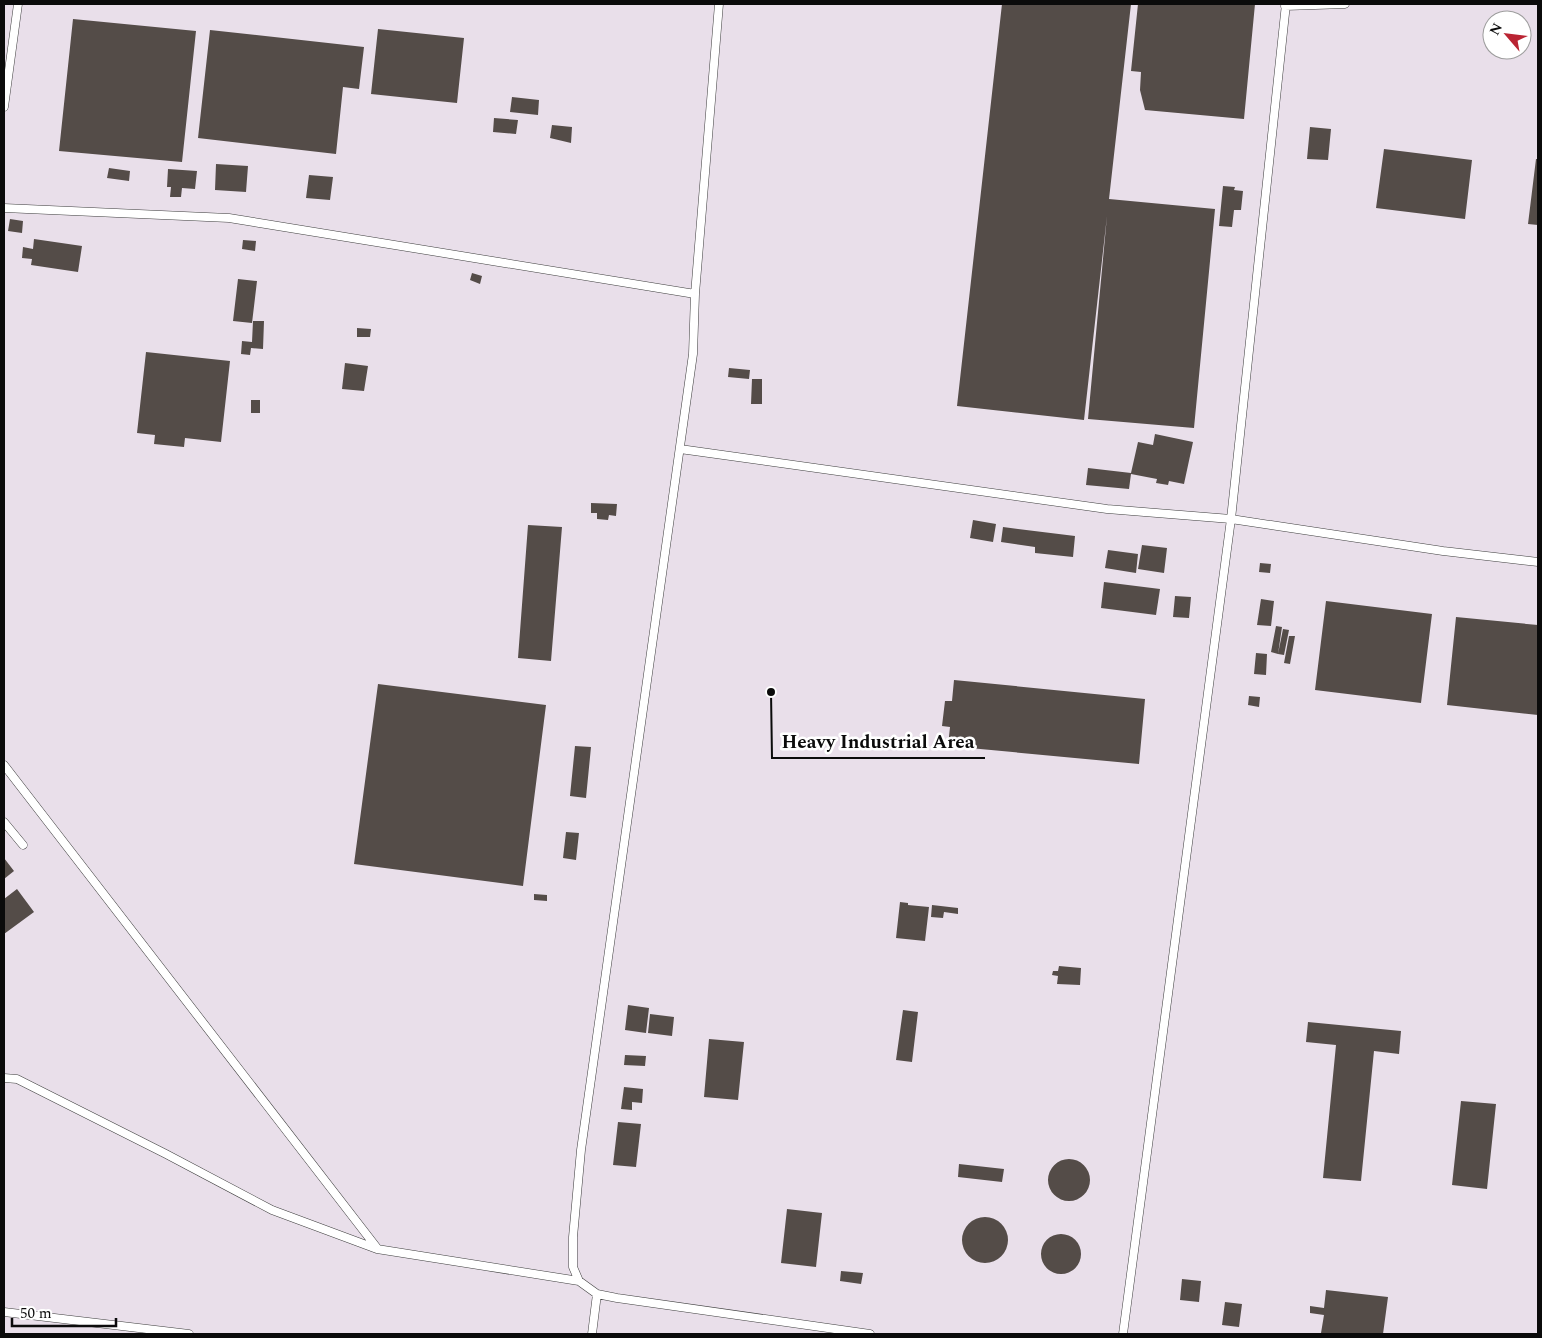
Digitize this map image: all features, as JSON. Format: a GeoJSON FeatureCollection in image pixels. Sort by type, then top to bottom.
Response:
{"type":"FeatureCollection","features":[{"type":"Feature","properties":{"kind":"lane"},"geometry":{"type":"LineString","coordinates":[[4,107],[18,4]]}},
{"type":"Feature","properties":{"kind":"lane"},"geometry":{"type":"LineString","coordinates":[[579,1281],[573,1267],[573,1237],[581,1150],[694,354],[695,294],[719,4]]}},
{"type":"Feature","properties":{"kind":"lane"},"geometry":{"type":"LineString","coordinates":[[1122,1334],[1231,519],[1286,5],[1345,4]]}},
{"type":"Feature","properties":{"kind":"lane"},"geometry":{"type":"LineString","coordinates":[[4,208],[230,218],[695,294]]}},
{"type":"Feature","properties":{"kind":"lane"},"geometry":{"type":"LineString","coordinates":[[680,449],[1107,509],[1231,519],[1443,551],[1538,562]]}},
{"type":"Feature","properties":{"kind":"lane"},"geometry":{"type":"LineString","coordinates":[[4,765],[377,1249]]}},
{"type":"Feature","properties":{"kind":"lane"},"geometry":{"type":"LineString","coordinates":[[4,822],[24,845]]}},
{"type":"Feature","properties":{"kind":"lane"},"geometry":{"type":"LineString","coordinates":[[4,1078],[17,1079],[272,1210],[377,1249],[579,1281],[597,1294],[870,1334]]}},
{"type":"Feature","properties":{"kind":"lane"},"geometry":{"type":"LineString","coordinates":[[592,1334],[597,1294]]}},
{"type":"Feature","properties":{"kind":"lane"},"geometry":{"type":"LineString","coordinates":[[4,1312],[190,1334]]}},
{"type":"Feature","properties":{"kind":"shaded area"},"geometry":{"type":"Polygon","coordinates":[[[4,4],[1538,4],[1538,1334],[4,1334],[4,4]]]}},
{"type":"Feature","properties":{"kind":"building"},"geometry":{"type":"Polygon","coordinates":[[[1002,4],[1131,4],[1109,199],[1215,209],[1194,428],[1088,419],[1107,216],[1084,420],[957,406],[1002,4]]]}},
{"type":"Feature","properties":{"kind":"building"},"geometry":{"type":"Polygon","coordinates":[[[1138,4],[1255,4],[1244,119],[1145,110],[1140,90],[1141,72],[1131,71],[1138,4]]]}},
{"type":"Feature","properties":{"kind":"building"},"geometry":{"type":"Polygon","coordinates":[[[73,19],[196,31],[182,162],[59,151],[73,19]]]}},
{"type":"Feature","properties":{"kind":"building"},"geometry":{"type":"Polygon","coordinates":[[[378,29],[464,38],[457,103],[371,94],[378,29]]]}},
{"type":"Feature","properties":{"kind":"building"},"geometry":{"type":"Polygon","coordinates":[[[210,30],[364,47],[359,89],[343,87],[336,154],[198,138],[210,30]]]}},
{"type":"Feature","properties":{"kind":"building"},"geometry":{"type":"Polygon","coordinates":[[[512,97],[539,100],[538,115],[510,112],[512,97]]]}},
{"type":"Feature","properties":{"kind":"building"},"geometry":{"type":"Polygon","coordinates":[[[494,118],[518,120],[516,134],[493,132],[494,118]]]}},
{"type":"Feature","properties":{"kind":"building"},"geometry":{"type":"Polygon","coordinates":[[[552,125],[572,127],[571,143],[550,138],[552,125]]]}},
{"type":"Feature","properties":{"kind":"building"},"geometry":{"type":"Polygon","coordinates":[[[1310,127],[1331,129],[1328,160],[1307,159],[1310,127]]]}},
{"type":"Feature","properties":{"kind":"building"},"geometry":{"type":"Polygon","coordinates":[[[1384,149],[1472,160],[1465,219],[1376,208],[1384,149]]]}},
{"type":"Feature","properties":{"kind":"building"},"geometry":{"type":"Polygon","coordinates":[[[1536,159],[1538,159],[1538,225],[1528,224],[1536,159]]]}},
{"type":"Feature","properties":{"kind":"building"},"geometry":{"type":"Polygon","coordinates":[[[216,164],[248,166],[246,192],[215,190],[216,164]]]}},
{"type":"Feature","properties":{"kind":"building"},"geometry":{"type":"Polygon","coordinates":[[[109,168],[130,171],[129,181],[107,178],[109,168]]]}},
{"type":"Feature","properties":{"kind":"building"},"geometry":{"type":"Polygon","coordinates":[[[168,169],[197,171],[195,189],[182,188],[181,197],[170,197],[171,187],[167,187],[168,169]]]}},
{"type":"Feature","properties":{"kind":"building"},"geometry":{"type":"Polygon","coordinates":[[[309,175],[333,177],[330,200],[306,198],[309,175]]]}},
{"type":"Feature","properties":{"kind":"building"},"geometry":{"type":"Polygon","coordinates":[[[1223,186],[1235,187],[1234,190],[1243,191],[1241,210],[1234,210],[1232,227],[1219,226],[1223,186]]]}},
{"type":"Feature","properties":{"kind":"building"},"geometry":{"type":"Polygon","coordinates":[[[10,219],[23,221],[22,233],[8,231],[10,219]]]}},
{"type":"Feature","properties":{"kind":"building"},"geometry":{"type":"Polygon","coordinates":[[[34,239],[82,246],[78,272],[31,265],[32,259],[22,258],[23,247],[33,249],[34,239]]]}},
{"type":"Feature","properties":{"kind":"building"},"geometry":{"type":"Polygon","coordinates":[[[243,240],[256,241],[255,251],[242,249],[243,240]]]}},
{"type":"Feature","properties":{"kind":"building"},"geometry":{"type":"Polygon","coordinates":[[[472,273],[482,276],[480,284],[470,280],[472,273]]]}},
{"type":"Feature","properties":{"kind":"building"},"geometry":{"type":"Polygon","coordinates":[[[238,279],[257,281],[252,323],[233,321],[238,279]]]}},
{"type":"Feature","properties":{"kind":"building"},"geometry":{"type":"Polygon","coordinates":[[[253,321],[264,321],[263,349],[251,348],[250,355],[241,354],[242,341],[252,342],[253,321]]]}},
{"type":"Feature","properties":{"kind":"building"},"geometry":{"type":"Polygon","coordinates":[[[357,328],[371,329],[370,337],[357,337],[357,328]]]}},
{"type":"Feature","properties":{"kind":"building"},"geometry":{"type":"Polygon","coordinates":[[[146,352],[230,361],[221,442],[185,438],[184,447],[154,444],[155,435],[137,433],[146,352]]]}},
{"type":"Feature","properties":{"kind":"building"},"geometry":{"type":"Polygon","coordinates":[[[345,363],[368,366],[364,391],[342,389],[345,363]]]}},
{"type":"Feature","properties":{"kind":"building"},"geometry":{"type":"Polygon","coordinates":[[[729,368],[750,370],[749,379],[728,377],[729,368]]]}},
{"type":"Feature","properties":{"kind":"building"},"geometry":{"type":"Polygon","coordinates":[[[752,379],[762,379],[762,404],[751,404],[752,379]]]}},
{"type":"Feature","properties":{"kind":"building"},"geometry":{"type":"Polygon","coordinates":[[[251,400],[260,400],[260,413],[251,413],[251,400]]]}},
{"type":"Feature","properties":{"kind":"building"},"geometry":{"type":"Polygon","coordinates":[[[1155,434],[1193,442],[1184,484],[1169,481],[1168,485],[1156,483],[1157,479],[1131,474],[1129,489],[1086,485],[1088,468],[1131,473],[1138,442],[1153,445],[1155,434]]]}},
{"type":"Feature","properties":{"kind":"building"},"geometry":{"type":"Polygon","coordinates":[[[591,503],[617,504],[616,516],[609,515],[608,520],[597,519],[597,513],[591,513],[591,503]]]}},
{"type":"Feature","properties":{"kind":"building"},"geometry":{"type":"Polygon","coordinates":[[[973,520],[996,524],[993,542],[970,538],[973,520]]]}},
{"type":"Feature","properties":{"kind":"building"},"geometry":{"type":"Polygon","coordinates":[[[528,525],[562,527],[551,661],[518,658],[528,525]]]}},
{"type":"Feature","properties":{"kind":"building"},"geometry":{"type":"Polygon","coordinates":[[[1003,527],[1075,536],[1073,557],[1035,553],[1035,547],[1001,542],[1003,527]]]}},
{"type":"Feature","properties":{"kind":"building"},"geometry":{"type":"Polygon","coordinates":[[[1142,545],[1167,548],[1164,573],[1138,569],[1142,545]]]}},
{"type":"Feature","properties":{"kind":"building"},"geometry":{"type":"Polygon","coordinates":[[[1108,550],[1138,554],[1136,573],[1105,568],[1108,550]]]}},
{"type":"Feature","properties":{"kind":"building"},"geometry":{"type":"Polygon","coordinates":[[[1260,563],[1271,564],[1270,573],[1259,572],[1260,563]]]}},
{"type":"Feature","properties":{"kind":"building"},"geometry":{"type":"Polygon","coordinates":[[[1104,582],[1160,589],[1156,615],[1101,608],[1104,582]]]}},
{"type":"Feature","properties":{"kind":"building"},"geometry":{"type":"Polygon","coordinates":[[[1175,596],[1191,597],[1189,618],[1173,617],[1175,596]]]}},
{"type":"Feature","properties":{"kind":"building"},"geometry":{"type":"Polygon","coordinates":[[[1261,599],[1274,601],[1271,626],[1257,625],[1261,599]]]}},
{"type":"Feature","properties":{"kind":"building"},"geometry":{"type":"Polygon","coordinates":[[[1326,601],[1432,614],[1421,703],[1315,690],[1326,601]]]}},
{"type":"Feature","properties":{"kind":"building"},"geometry":{"type":"Polygon","coordinates":[[[1456,617],[1538,625],[1538,715],[1447,705],[1456,617]]]}},
{"type":"Feature","properties":{"kind":"building"},"geometry":{"type":"Polygon","coordinates":[[[1276,626],[1282,627],[1278,654],[1271,652],[1276,626]]]}},
{"type":"Feature","properties":{"kind":"building"},"geometry":{"type":"Polygon","coordinates":[[[1283,629],[1289,630],[1284,655],[1278,654],[1283,629]]]}},
{"type":"Feature","properties":{"kind":"building"},"geometry":{"type":"Polygon","coordinates":[[[1289,636],[1295,636],[1290,664],[1284,663],[1289,636]]]}},
{"type":"Feature","properties":{"kind":"building"},"geometry":{"type":"Polygon","coordinates":[[[1256,653],[1267,654],[1266,675],[1254,674],[1256,653]]]}},
{"type":"Feature","properties":{"kind":"building"},"geometry":{"type":"Polygon","coordinates":[[[954,680],[1145,699],[1139,764],[948,746],[950,727],[942,726],[945,701],[952,701],[954,680]]]}},
{"type":"Feature","properties":{"kind":"building"},"geometry":{"type":"Polygon","coordinates":[[[378,684],[546,705],[523,886],[354,864],[378,684]]]}},
{"type":"Feature","properties":{"kind":"building"},"geometry":{"type":"Polygon","coordinates":[[[1249,696],[1260,697],[1259,707],[1248,705],[1249,696]]]}},
{"type":"Feature","properties":{"kind":"building"},"geometry":{"type":"Polygon","coordinates":[[[575,746],[591,747],[586,798],[570,796],[575,746]]]}},
{"type":"Feature","properties":{"kind":"building"},"geometry":{"type":"Polygon","coordinates":[[[566,832],[579,833],[576,860],[563,858],[566,832]]]}},
{"type":"Feature","properties":{"kind":"building"},"geometry":{"type":"Polygon","coordinates":[[[4,858],[14,871],[4,879],[4,858]]]}},
{"type":"Feature","properties":{"kind":"building"},"geometry":{"type":"Polygon","coordinates":[[[17,889],[34,912],[4,934],[4,899],[17,889]]]}},
{"type":"Feature","properties":{"kind":"building"},"geometry":{"type":"Polygon","coordinates":[[[534,894],[547,895],[547,901],[534,900],[534,894]]]}},
{"type":"Feature","properties":{"kind":"building"},"geometry":{"type":"Polygon","coordinates":[[[900,902],[908,903],[908,905],[929,907],[925,941],[896,938],[900,902]]]}},
{"type":"Feature","properties":{"kind":"building"},"geometry":{"type":"Polygon","coordinates":[[[932,905],[958,908],[958,914],[944,912],[943,918],[931,917],[932,905]]]}},
{"type":"Feature","properties":{"kind":"building"},"geometry":{"type":"Polygon","coordinates":[[[1059,966],[1081,968],[1080,985],[1057,984],[1058,976],[1052,975],[1053,971],[1058,971],[1059,966]]]}},
{"type":"Feature","properties":{"kind":"building"},"geometry":{"type":"Polygon","coordinates":[[[628,1005],[649,1008],[646,1033],[625,1030],[628,1005]]]}},
{"type":"Feature","properties":{"kind":"building"},"geometry":{"type":"Polygon","coordinates":[[[903,1010],[918,1012],[912,1062],[896,1060],[903,1010]]]}},
{"type":"Feature","properties":{"kind":"building"},"geometry":{"type":"Polygon","coordinates":[[[650,1014],[674,1017],[672,1036],[648,1033],[650,1014]]]}},
{"type":"Feature","properties":{"kind":"building"},"geometry":{"type":"Polygon","coordinates":[[[1308,1022],[1401,1031],[1399,1054],[1374,1051],[1361,1181],[1323,1178],[1336,1045],[1306,1042],[1308,1022]]]}},
{"type":"Feature","properties":{"kind":"building"},"geometry":{"type":"Polygon","coordinates":[[[709,1039],[744,1042],[738,1100],[704,1097],[709,1039]]]}},
{"type":"Feature","properties":{"kind":"building"},"geometry":{"type":"Polygon","coordinates":[[[625,1055],[646,1056],[645,1066],[624,1065],[625,1055]]]}},
{"type":"Feature","properties":{"kind":"building"},"geometry":{"type":"Polygon","coordinates":[[[624,1087],[643,1089],[642,1103],[632,1102],[632,1110],[621,1109],[624,1087]]]}},
{"type":"Feature","properties":{"kind":"building"},"geometry":{"type":"Polygon","coordinates":[[[1461,1101],[1496,1104],[1487,1189],[1452,1185],[1461,1101]]]}},
{"type":"Feature","properties":{"kind":"building"},"geometry":{"type":"Polygon","coordinates":[[[618,1122],[641,1124],[636,1167],[613,1165],[618,1122]]]}},
{"type":"Feature","properties":{"kind":"building"},"geometry":{"type":"Polygon","coordinates":[[[1069,1159],[1084,1165],[1090,1180],[1084,1195],[1069,1201],[1054,1195],[1048,1180],[1054,1165],[1069,1159]]]}},
{"type":"Feature","properties":{"kind":"building"},"geometry":{"type":"Polygon","coordinates":[[[959,1164],[1004,1169],[1002,1182],[958,1177],[959,1164]]]}},
{"type":"Feature","properties":{"kind":"building"},"geometry":{"type":"Polygon","coordinates":[[[787,1209],[822,1213],[816,1267],[781,1263],[787,1209]]]}},
{"type":"Feature","properties":{"kind":"building"},"geometry":{"type":"Polygon","coordinates":[[[985,1217],[998,1221],[1004,1227],[1008,1240],[1004,1253],[998,1259],[985,1263],[972,1259],[966,1253],[962,1240],[966,1227],[972,1221],[985,1217]]]}},
{"type":"Feature","properties":{"kind":"building"},"geometry":{"type":"Polygon","coordinates":[[[1061,1234],[1075,1240],[1081,1254],[1075,1268],[1061,1274],[1047,1268],[1041,1254],[1047,1240],[1061,1234]]]}},
{"type":"Feature","properties":{"kind":"building"},"geometry":{"type":"Polygon","coordinates":[[[841,1271],[863,1273],[861,1284],[840,1281],[841,1271]]]}},
{"type":"Feature","properties":{"kind":"building"},"geometry":{"type":"Polygon","coordinates":[[[1182,1279],[1201,1281],[1199,1302],[1180,1300],[1182,1279]]]}},
{"type":"Feature","properties":{"kind":"building"},"geometry":{"type":"Polygon","coordinates":[[[1326,1290],[1388,1297],[1383,1334],[1321,1333],[1324,1315],[1310,1313],[1310,1306],[1324,1308],[1326,1290]]]}},
{"type":"Feature","properties":{"kind":"building"},"geometry":{"type":"Polygon","coordinates":[[[1225,1302],[1242,1304],[1239,1327],[1222,1325],[1225,1302]]]}},
{"type":"Feature","properties":{"kind":"place","name":"Heavy Industrial Area"},"geometry":{"type":"Point","coordinates":[771,692]}}]}
